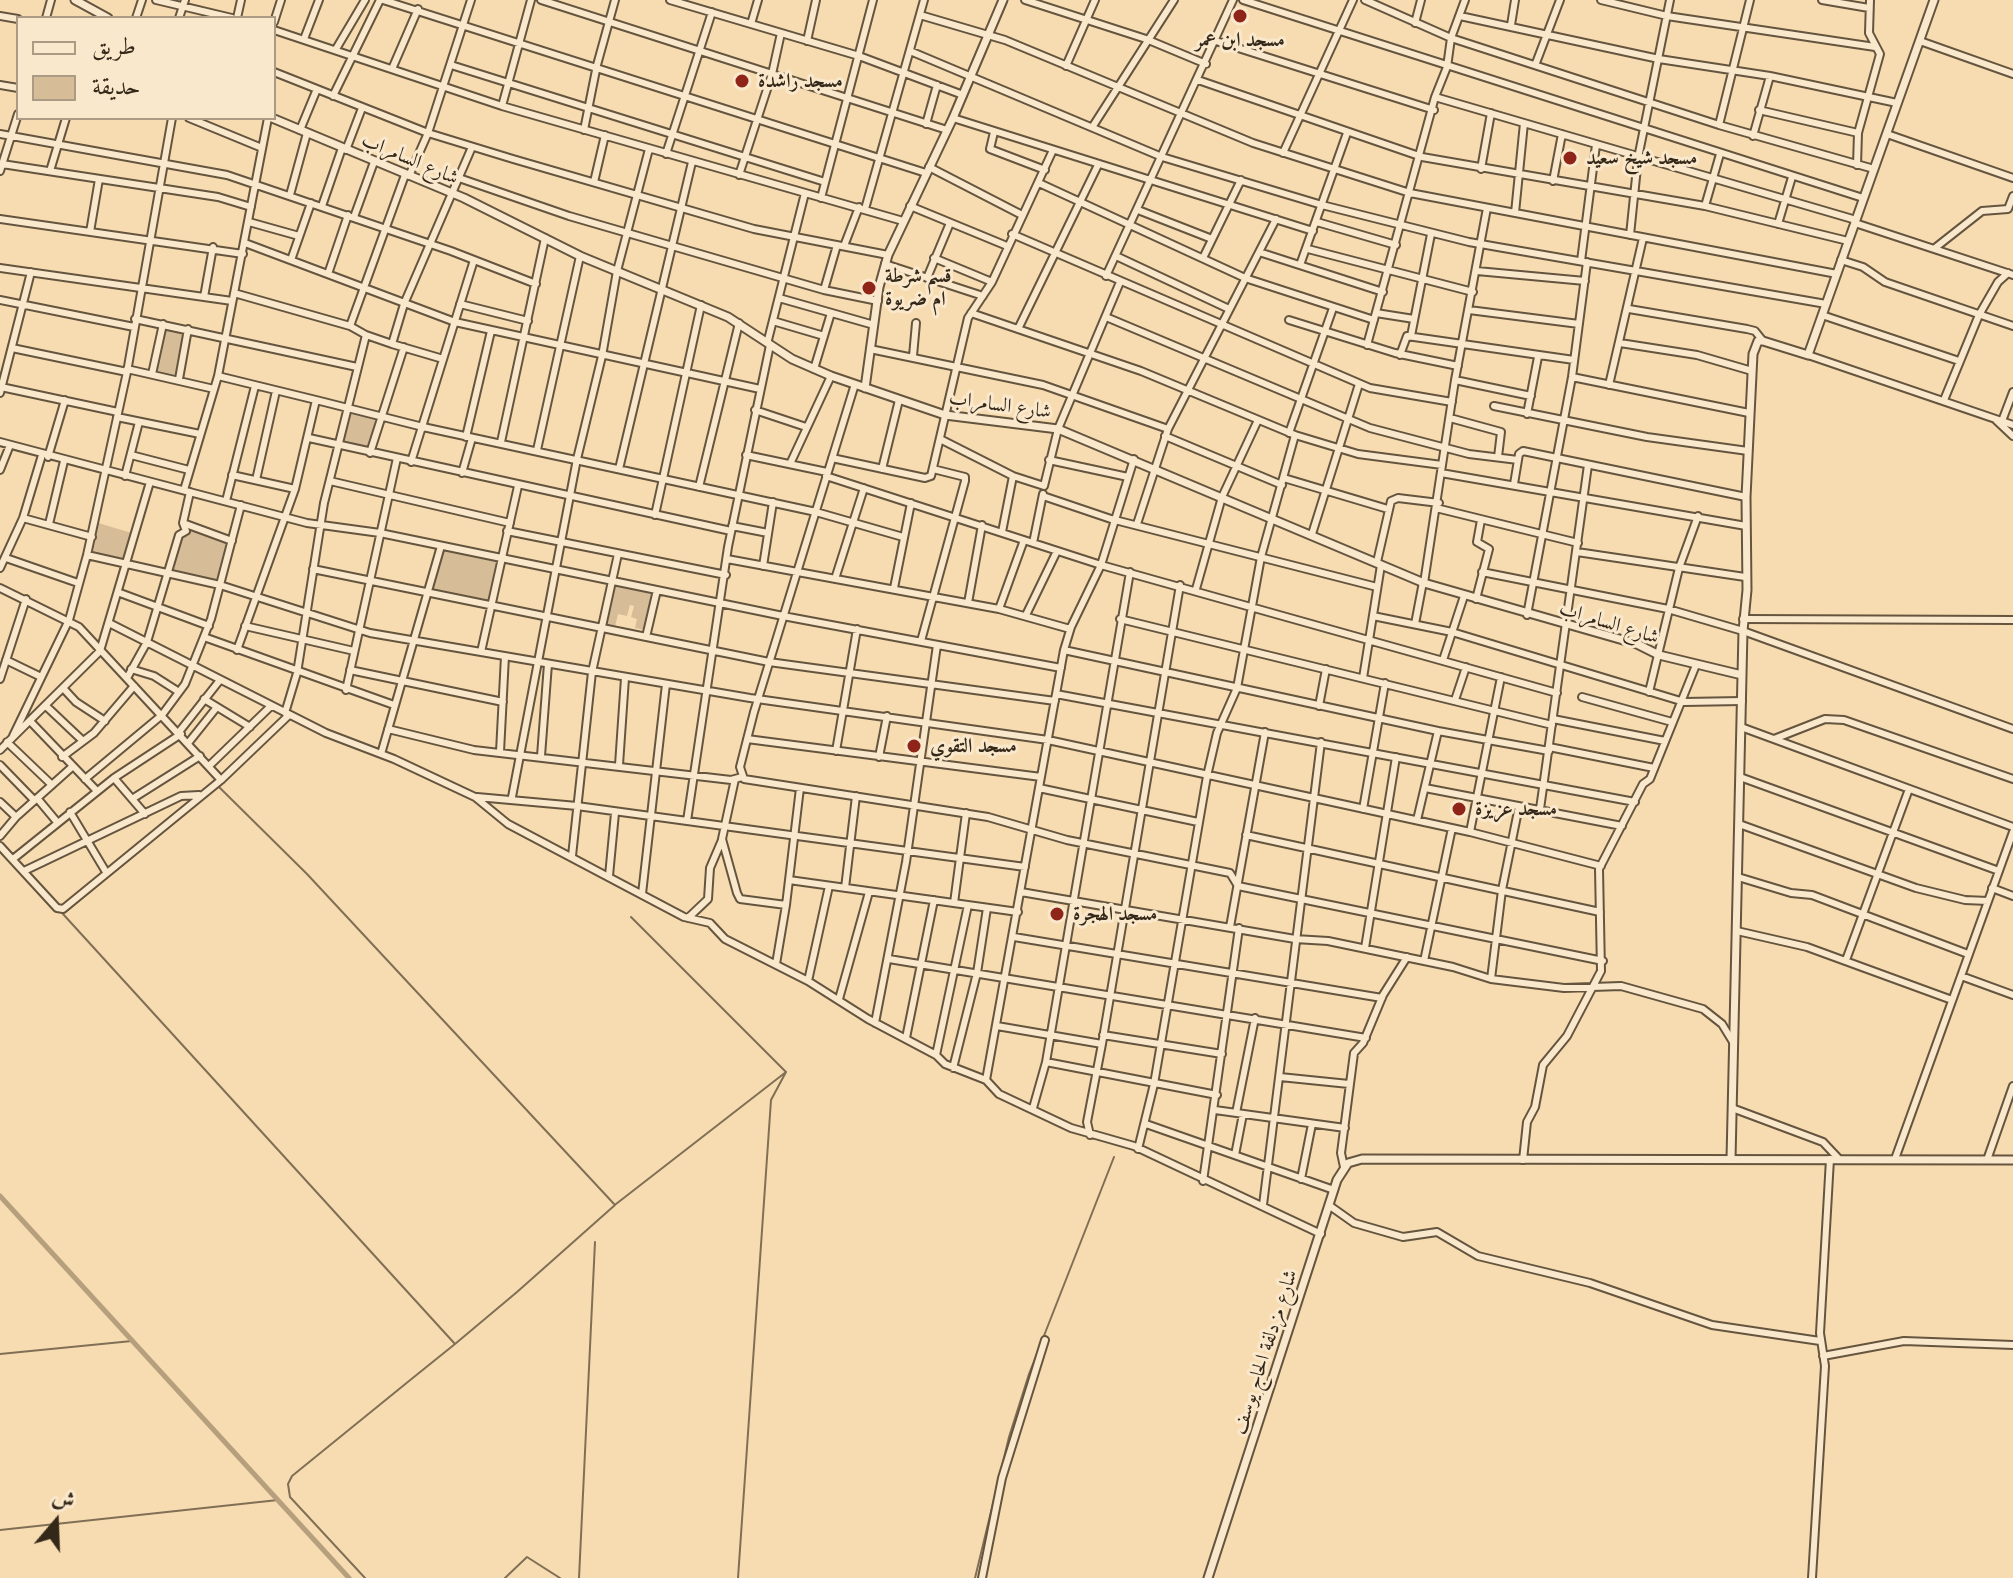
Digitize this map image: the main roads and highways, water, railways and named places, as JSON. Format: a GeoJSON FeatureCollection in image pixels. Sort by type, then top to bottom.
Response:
{"type":"FeatureCollection","features":[{"type":"Feature","properties":{"kind":"waterway"},"geometry":{"type":"LineString","coordinates":[[365,1578],[290,1497],[288,1484],[292,1476],[455,1344],[517,1292],[615,1205],[307,874],[218,786],[63,914],[455,1344]]}},
{"type":"Feature","properties":{"kind":"waterway"},"geometry":{"type":"LineString","coordinates":[[616,1204],[786,1072],[631,917]]}},
{"type":"Feature","properties":{"kind":"waterway"},"geometry":{"type":"LineString","coordinates":[[738,1578],[771,1100],[786,1072]]}},
{"type":"Feature","properties":{"kind":"waterway"},"geometry":{"type":"LineString","coordinates":[[975,1578],[1009,1437],[1029,1374],[1114,1157]]}},
{"type":"Feature","properties":{"kind":"waterway"},"geometry":{"type":"LineString","coordinates":[[0,1196],[349,1578]]}},
{"type":"Feature","properties":{"kind":"waterway"},"geometry":{"type":"LineString","coordinates":[[579,1578],[595,1242]]}},
{"type":"Feature","properties":{"kind":"waterway"},"geometry":{"type":"LineString","coordinates":[[0,1354],[132,1341]]}},
{"type":"Feature","properties":{"kind":"waterway"},"geometry":{"type":"LineString","coordinates":[[0,1530],[278,1500]]}},
{"type":"Feature","properties":{"kind":"waterway"},"geometry":{"type":"LineString","coordinates":[[505,1578],[527,1557],[560,1578]]}},
{"type":"Feature","properties":{"kind":"place","name":"مسجد ابن عمر"},"geometry":{"type":"Point","coordinates":[1240,16]}},
{"type":"Feature","properties":{"kind":"place","name":"مسجد راشدة"},"geometry":{"type":"Point","coordinates":[742,81]}},
{"type":"Feature","properties":{"kind":"place","name":"مسجد شيخ سعيد"},"geometry":{"type":"Point","coordinates":[1570,158]}},
{"type":"Feature","properties":{"kind":"place","name":"قسم شرطة ام ضريوة"},"geometry":{"type":"Point","coordinates":[869,288]}},
{"type":"Feature","properties":{"kind":"place","name":"مسجد التقوي"},"geometry":{"type":"Point","coordinates":[914,746]}},
{"type":"Feature","properties":{"kind":"place","name":"مسجد عزيزة"},"geometry":{"type":"Point","coordinates":[1459,809]}},
{"type":"Feature","properties":{"kind":"place","name":"مسجد الهجرة"},"geometry":{"type":"Point","coordinates":[1057,914]}}]}
